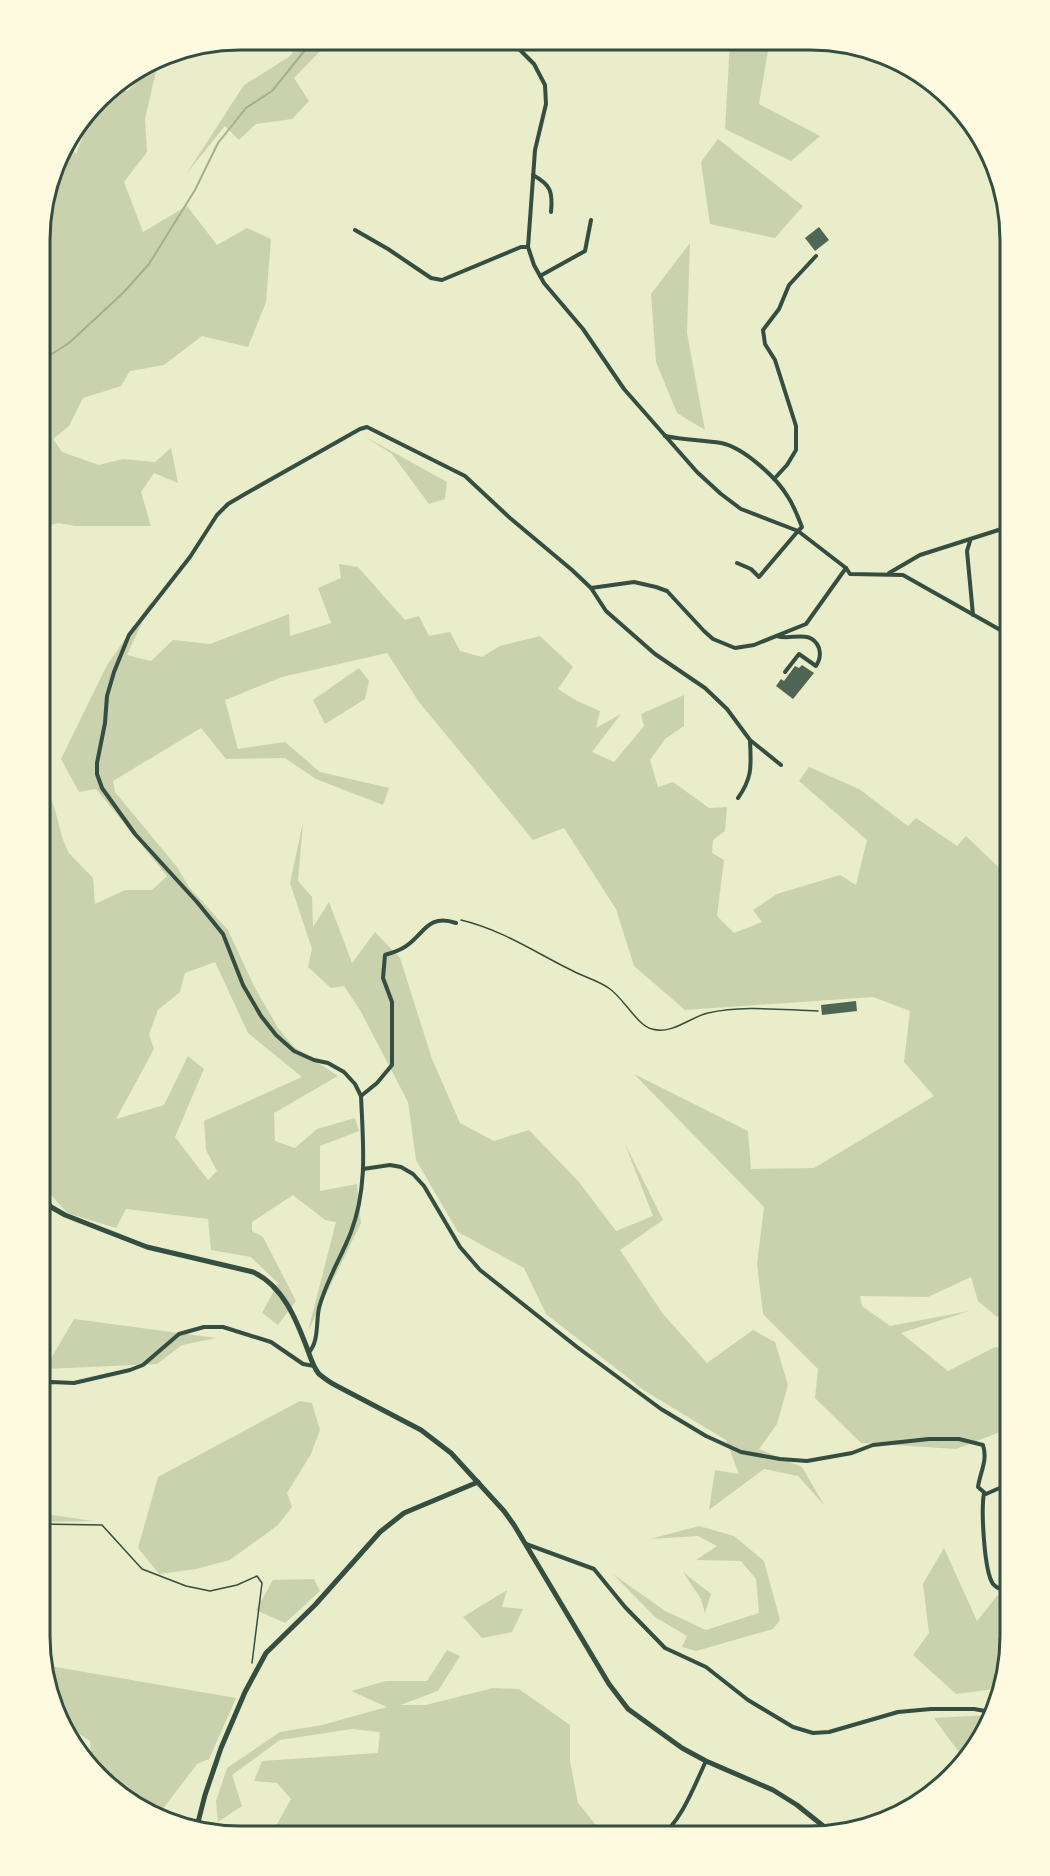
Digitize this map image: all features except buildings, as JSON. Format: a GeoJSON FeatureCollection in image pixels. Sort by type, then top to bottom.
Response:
{"type":"FeatureCollection","features":[{"type":"Feature","properties":{"kind":"street"},"geometry":{"type":"LineString","coordinates":[[520,50],[534,64],[545,85],[546,104],[535,150],[528,247],[534,265],[544,283],[583,329],[624,389],[697,472],[741,509],[798,531],[846,568],[850,574],[903,575],[1000,630]]}},
{"type":"Feature","properties":{"kind":"street"},"geometry":{"type":"LineString","coordinates":[[533,175],[545,181],[550,189],[553,196],[551,212]]}},
{"type":"Feature","properties":{"kind":"street"},"geometry":{"type":"LineString","coordinates":[[540,276],[585,251],[591,220]]}},
{"type":"Feature","properties":{"kind":"street"},"geometry":{"type":"LineString","coordinates":[[355,230],[388,249],[431,279],[442,280],[521,247],[528,247]]}},
{"type":"Feature","properties":{"kind":"street"},"geometry":{"type":"LineString","coordinates":[[774,479],[787,465],[796,450],[796,426],[775,360],[765,344],[763,330],[779,309],[789,285],[816,256]]}},
{"type":"Feature","properties":{"kind":"street"},"geometry":{"type":"LineString","coordinates":[[309,1352],[315,1340],[319,1309],[329,1279],[351,1232],[364,1186],[361,1096],[355,1084],[344,1072],[328,1063],[314,1060],[294,1051],[276,1035],[261,1016],[243,985],[223,934],[135,834],[102,788],[97,774],[107,696],[129,636],[190,557],[217,515],[228,504],[245,494],[367,427],[465,476],[591,588],[606,610],[655,654],[705,688],[727,709],[750,740],[782,765]]}},
{"type":"Feature","properties":{"kind":"street"},"geometry":{"type":"LineString","coordinates":[[665,436],[723,443],[753,461],[774,479],[788,496],[802,527],[759,577],[751,569],[737,563]]}},
{"type":"Feature","properties":{"kind":"street"},"geometry":{"type":"LineString","coordinates":[[888,573],[920,555],[1000,530]]}},
{"type":"Feature","properties":{"kind":"street"},"geometry":{"type":"LineString","coordinates":[[969,541],[967,551],[974,616]]}},
{"type":"Feature","properties":{"kind":"street"},"geometry":{"type":"LineString","coordinates":[[591,588],[633,582],[656,586],[667,591],[704,632],[713,639],[735,648],[754,645],[806,624],[846,568]]}},
{"type":"Feature","properties":{"kind":"street"},"geometry":{"type":"LineString","coordinates":[[776,636],[781,638],[806,636],[812,639],[819,650],[820,661],[816,666],[799,654],[785,672]]}},
{"type":"Feature","properties":{"kind":"street"},"geometry":{"type":"LineString","coordinates":[[738,798],[748,784],[751,770],[750,740]]}},
{"type":"Feature","properties":{"kind":"street"},"geometry":{"type":"LineString","coordinates":[[361,1096],[377,1083],[392,1065],[392,1002],[383,978],[385,955],[404,948],[427,925],[445,920],[456,923]]}},
{"type":"Feature","properties":{"kind":"street"},"geometry":{"type":"LineString","coordinates":[[363,1169],[390,1165],[402,1167],[413,1174],[424,1186],[460,1247],[480,1270],[577,1347],[661,1409],[706,1436],[741,1452],[807,1461],[852,1453],[873,1445],[929,1439],[959,1439],[983,1445],[986,1455],[978,1487],[984,1493],[982,1519],[989,1573],[992,1583],[1000,1589]]}},
{"type":"Feature","properties":{"kind":"street"},"geometry":{"type":"LineString","coordinates":[[50,1206],[65,1215],[147,1247],[260,1275],[273,1286],[289,1306],[315,1366],[322,1376],[334,1385],[433,1437],[451,1453],[504,1511],[620,1700],[682,1748],[773,1790],[823,1826]]}},
{"type":"Feature","properties":{"kind":"street"},"geometry":{"type":"LineString","coordinates":[[50,1382],[74,1383],[130,1370],[143,1365],[179,1334],[204,1327],[223,1327],[271,1342],[303,1364],[315,1366]]}},
{"type":"Feature","properties":{"kind":"street"},"geometry":{"type":"LineString","coordinates":[[198,1822],[221,1748],[250,1682],[266,1653],[315,1605],[380,1532],[404,1513],[478,1482]]}},
{"type":"Feature","properties":{"kind":"street"},"geometry":{"type":"LineString","coordinates":[[984,1493],[1000,1488]]}},
{"type":"Feature","properties":{"kind":"street"},"geometry":{"type":"LineString","coordinates":[[525,1544],[594,1569],[625,1607],[665,1648],[706,1667],[748,1700],[793,1727],[813,1732],[829,1732],[898,1713],[931,1709],[985,1711]]}},
{"type":"Feature","properties":{"kind":"street"},"geometry":{"type":"LineString","coordinates":[[671,1826],[706,1761]]}},
{"type":"Feature","properties":{"kind":"path"},"geometry":{"type":"LineString","coordinates":[[445,920],[462,920],[495,930],[575,972],[592,977],[611,989],[628,1005],[640,1023],[653,1030],[672,1028],[705,1013],[728,1009],[818,1011]]}},
{"type":"Feature","properties":{"kind":"path"},"geometry":{"type":"LineString","coordinates":[[50,1524],[102,1525],[142,1569],[186,1586],[210,1591],[237,1585],[257,1576],[262,1583],[250,1682]]}},
{"type":"Feature","properties":{"kind":"green space"},"geometry":{"type":"Polygon","coordinates":[[[295,50],[321,50],[294,78],[309,101],[292,119],[256,124],[239,140],[225,126],[187,173],[244,85],[289,57],[295,50]]]}},
{"type":"Feature","properties":{"kind":"green space"},"geometry":{"type":"Polygon","coordinates":[[[730,50],[770,50],[768,51],[759,104],[820,136],[791,161],[725,129],[730,50]]]}},
{"type":"Feature","properties":{"kind":"green space"},"geometry":{"type":"Polygon","coordinates":[[[157,69],[145,119],[147,152],[124,182],[143,232],[187,206],[217,245],[247,228],[271,239],[266,302],[248,347],[202,336],[164,365],[130,371],[121,386],[83,398],[69,426],[53,439],[62,452],[99,465],[123,459],[155,462],[171,448],[178,483],[154,473],[141,492],[151,526],[75,526],[58,523],[50,525],[51,215],[56,190],[73,149],[76,154],[86,129],[97,114],[122,91],[128,91],[140,79],[157,69]]]}},
{"type":"Feature","properties":{"kind":"green space"},"geometry":{"type":"Polygon","coordinates":[[[718,139],[803,206],[775,238],[710,224],[701,162],[718,139]]]}},
{"type":"Feature","properties":{"kind":"green space"},"geometry":{"type":"Polygon","coordinates":[[[690,243],[687,333],[705,430],[677,413],[656,362],[651,294],[690,243]]]}},
{"type":"Feature","properties":{"kind":"green space"},"geometry":{"type":"Polygon","coordinates":[[[364,436],[447,482],[445,499],[429,504],[392,454],[364,436]]]}},
{"type":"Feature","properties":{"kind":"green space"},"geometry":{"type":"Polygon","coordinates":[[[339,564],[358,567],[405,620],[419,616],[429,636],[450,632],[460,651],[482,657],[500,646],[540,636],[573,667],[558,689],[577,701],[600,711],[596,728],[621,714],[592,752],[614,762],[644,726],[641,714],[684,695],[684,726],[665,739],[650,760],[658,787],[673,782],[709,808],[727,807],[725,831],[713,840],[712,853],[724,860],[717,916],[734,933],[762,922],[753,910],[777,894],[840,875],[856,885],[867,840],[799,781],[809,767],[859,789],[908,826],[916,818],[957,846],[966,836],[1000,868],[1000,1315],[997,1317],[978,1301],[971,1277],[928,1297],[860,1296],[862,1306],[890,1326],[969,1311],[901,1333],[948,1371],[995,1347],[1000,1348],[1000,1432],[956,1449],[861,1443],[815,1398],[818,1369],[763,1314],[757,1264],[764,1207],[634,1074],[748,1131],[751,1169],[814,1168],[934,1096],[904,1062],[910,1011],[873,997],[685,1010],[634,966],[616,909],[564,828],[533,840],[419,702],[387,653],[282,677],[225,700],[238,749],[285,742],[320,772],[389,788],[383,805],[316,779],[285,758],[226,759],[201,728],[113,781],[115,792],[177,867],[189,887],[228,930],[254,986],[278,1028],[294,1047],[338,1076],[274,1113],[275,1141],[295,1148],[317,1129],[355,1118],[359,1131],[320,1146],[320,1191],[357,1184],[361,1223],[308,1331],[336,1222],[325,1220],[293,1195],[252,1222],[252,1231],[263,1237],[296,1301],[278,1325],[262,1313],[278,1283],[251,1257],[211,1250],[208,1219],[126,1209],[116,1228],[67,1213],[50,1194],[50,796],[68,852],[93,878],[95,904],[125,890],[152,890],[167,876],[96,789],[79,792],[61,759],[107,665],[153,599],[127,655],[151,661],[173,640],[210,644],[289,614],[290,636],[331,623],[318,588],[341,578],[339,564]],[[215,962],[185,973],[180,992],[158,1010],[149,1034],[154,1049],[116,1119],[164,1105],[188,1056],[204,1069],[175,1137],[208,1180],[217,1171],[206,1150],[204,1121],[302,1077],[248,1033],[215,962]]]}},
{"type":"Feature","properties":{"kind":"green space"},"geometry":{"type":"Polygon","coordinates":[[[359,668],[369,681],[365,699],[325,724],[313,700],[359,668]]]}},
{"type":"Feature","properties":{"kind":"green space"},"geometry":{"type":"Polygon","coordinates":[[[303,822],[298,881],[312,897],[313,927],[329,902],[352,963],[375,932],[400,958],[432,1059],[460,1123],[494,1141],[529,1130],[579,1182],[616,1231],[653,1216],[624,1142],[663,1220],[620,1250],[663,1314],[707,1363],[753,1330],[775,1342],[788,1385],[777,1424],[759,1449],[802,1467],[824,1505],[798,1476],[764,1469],[709,1510],[715,1470],[739,1474],[726,1440],[645,1391],[546,1314],[524,1268],[458,1232],[416,1160],[408,1102],[360,1010],[344,986],[331,988],[308,967],[312,949],[290,883],[303,822]]]}},
{"type":"Feature","properties":{"kind":"green space"},"geometry":{"type":"Polygon","coordinates":[[[74,1319],[216,1338],[182,1345],[157,1364],[50,1369],[50,1360],[74,1319]]]}},
{"type":"Feature","properties":{"kind":"green space"},"geometry":{"type":"Polygon","coordinates":[[[300,1401],[312,1403],[320,1430],[311,1454],[287,1493],[292,1507],[278,1525],[230,1560],[196,1569],[159,1574],[138,1548],[158,1477],[300,1401]]]}},
{"type":"Feature","properties":{"kind":"green space"},"geometry":{"type":"Polygon","coordinates":[[[50,1515],[93,1521],[50,1522],[50,1515]]]}},
{"type":"Feature","properties":{"kind":"green space"},"geometry":{"type":"Polygon","coordinates":[[[699,1526],[734,1536],[764,1561],[780,1620],[773,1629],[696,1651],[682,1647],[687,1636],[655,1617],[613,1574],[665,1611],[706,1630],[759,1613],[756,1579],[741,1561],[696,1560],[717,1546],[698,1536],[650,1539],[699,1526]]]}},
{"type":"Feature","properties":{"kind":"green space"},"geometry":{"type":"Polygon","coordinates":[[[944,1548],[977,1621],[997,1596],[1000,1596],[1000,1649],[992,1689],[956,1694],[913,1655],[929,1633],[923,1584],[944,1548]]]}},
{"type":"Feature","properties":{"kind":"green space"},"geometry":{"type":"Polygon","coordinates":[[[683,1572],[711,1594],[705,1613],[701,1599],[683,1572]]]}},
{"type":"Feature","properties":{"kind":"green space"},"geometry":{"type":"Polygon","coordinates":[[[314,1579],[320,1591],[285,1623],[256,1610],[273,1580],[314,1579]]]}},
{"type":"Feature","properties":{"kind":"green space"},"geometry":{"type":"Polygon","coordinates":[[[507,1590],[502,1607],[523,1609],[512,1632],[482,1638],[463,1617],[507,1590]]]}},
{"type":"Feature","properties":{"kind":"green space"},"geometry":{"type":"Polygon","coordinates":[[[447,1650],[460,1656],[438,1691],[400,1705],[426,1705],[493,1688],[519,1689],[570,1725],[570,1761],[578,1803],[597,1826],[276,1826],[291,1799],[277,1783],[254,1781],[262,1761],[378,1753],[380,1732],[352,1729],[280,1740],[232,1775],[242,1806],[218,1822],[216,1801],[227,1768],[280,1732],[322,1725],[387,1707],[351,1691],[386,1681],[427,1681],[447,1650]]]}},
{"type":"Feature","properties":{"kind":"green space"},"geometry":{"type":"Polygon","coordinates":[[[52,1666],[236,1698],[209,1759],[197,1764],[162,1810],[134,1794],[114,1779],[91,1754],[90,1741],[76,1731],[69,1720],[52,1666]]]}},
{"type":"Feature","properties":{"kind":"green space"},"geometry":{"type":"Polygon","coordinates":[[[983,1715],[960,1753],[934,1718],[983,1715]]]}},
{"type":"Feature","properties":{"kind":"waterway"},"geometry":{"type":"LineString","coordinates":[[50,355],[69,343],[123,293],[149,264],[195,190],[218,143],[246,108],[272,91],[305,50]]}}]}
